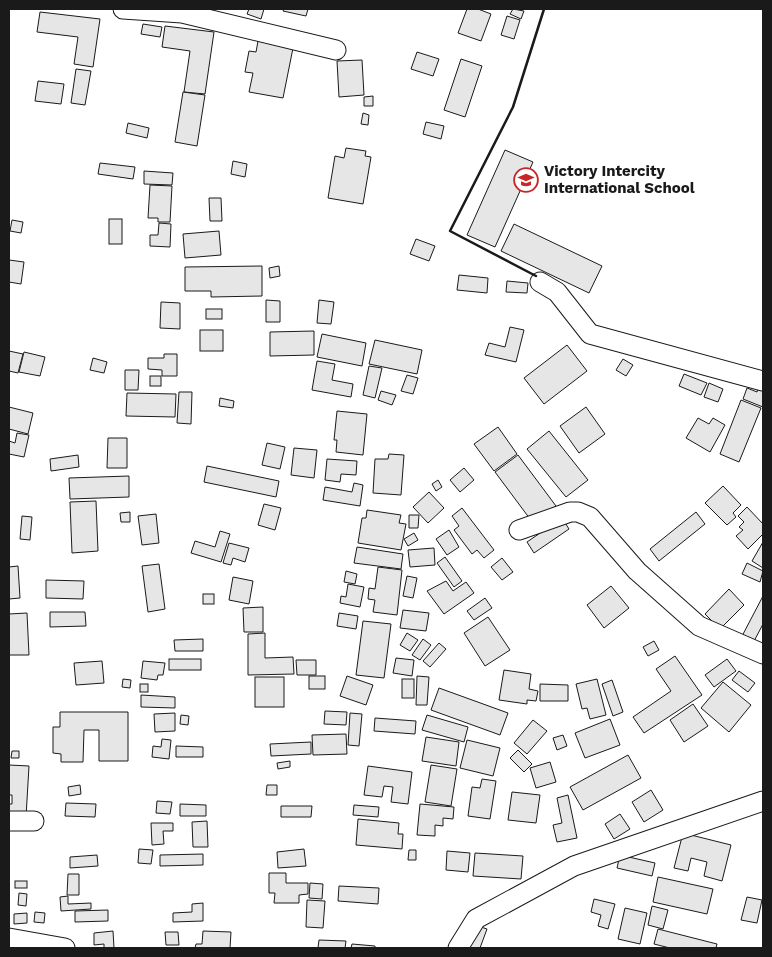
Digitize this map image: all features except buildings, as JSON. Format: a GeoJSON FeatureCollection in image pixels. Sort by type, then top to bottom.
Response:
{"type":"FeatureCollection","features":[{"type":"Feature","properties":{"kind":"street"},"geometry":{"type":"LineString","coordinates":[[123,9],[182,13],[336,50]]}},
{"type":"Feature","properties":{"kind":"street"},"geometry":{"type":"LineString","coordinates":[[540,282],[557,292],[590,334],[763,381]]}},
{"type":"Feature","properties":{"kind":"street"},"geometry":{"type":"LineString","coordinates":[[519,530],[570,512],[578,512],[590,517],[637,571],[699,626],[763,654]]}},
{"type":"Feature","properties":{"kind":"street"},"geometry":{"type":"LineString","coordinates":[[458,948],[476,919],[574,866],[763,801]]}},
{"type":"Feature","properties":{"kind":"street"},"geometry":{"type":"LineString","coordinates":[[9,820],[34,821]]}},
{"type":"Feature","properties":{"kind":"street"},"geometry":{"type":"LineString","coordinates":[[20,942],[65,948]]}},
{"type":"Feature","properties":{"kind":"wall"},"geometry":{"type":"LineString","coordinates":[[536,276],[450,231],[513,107],[544,9]]}},
{"type":"Feature","properties":{"kind":"place","name":"Victory Intercity International School"},"geometry":{"type":"Point","coordinates":[526,180]}}]}
